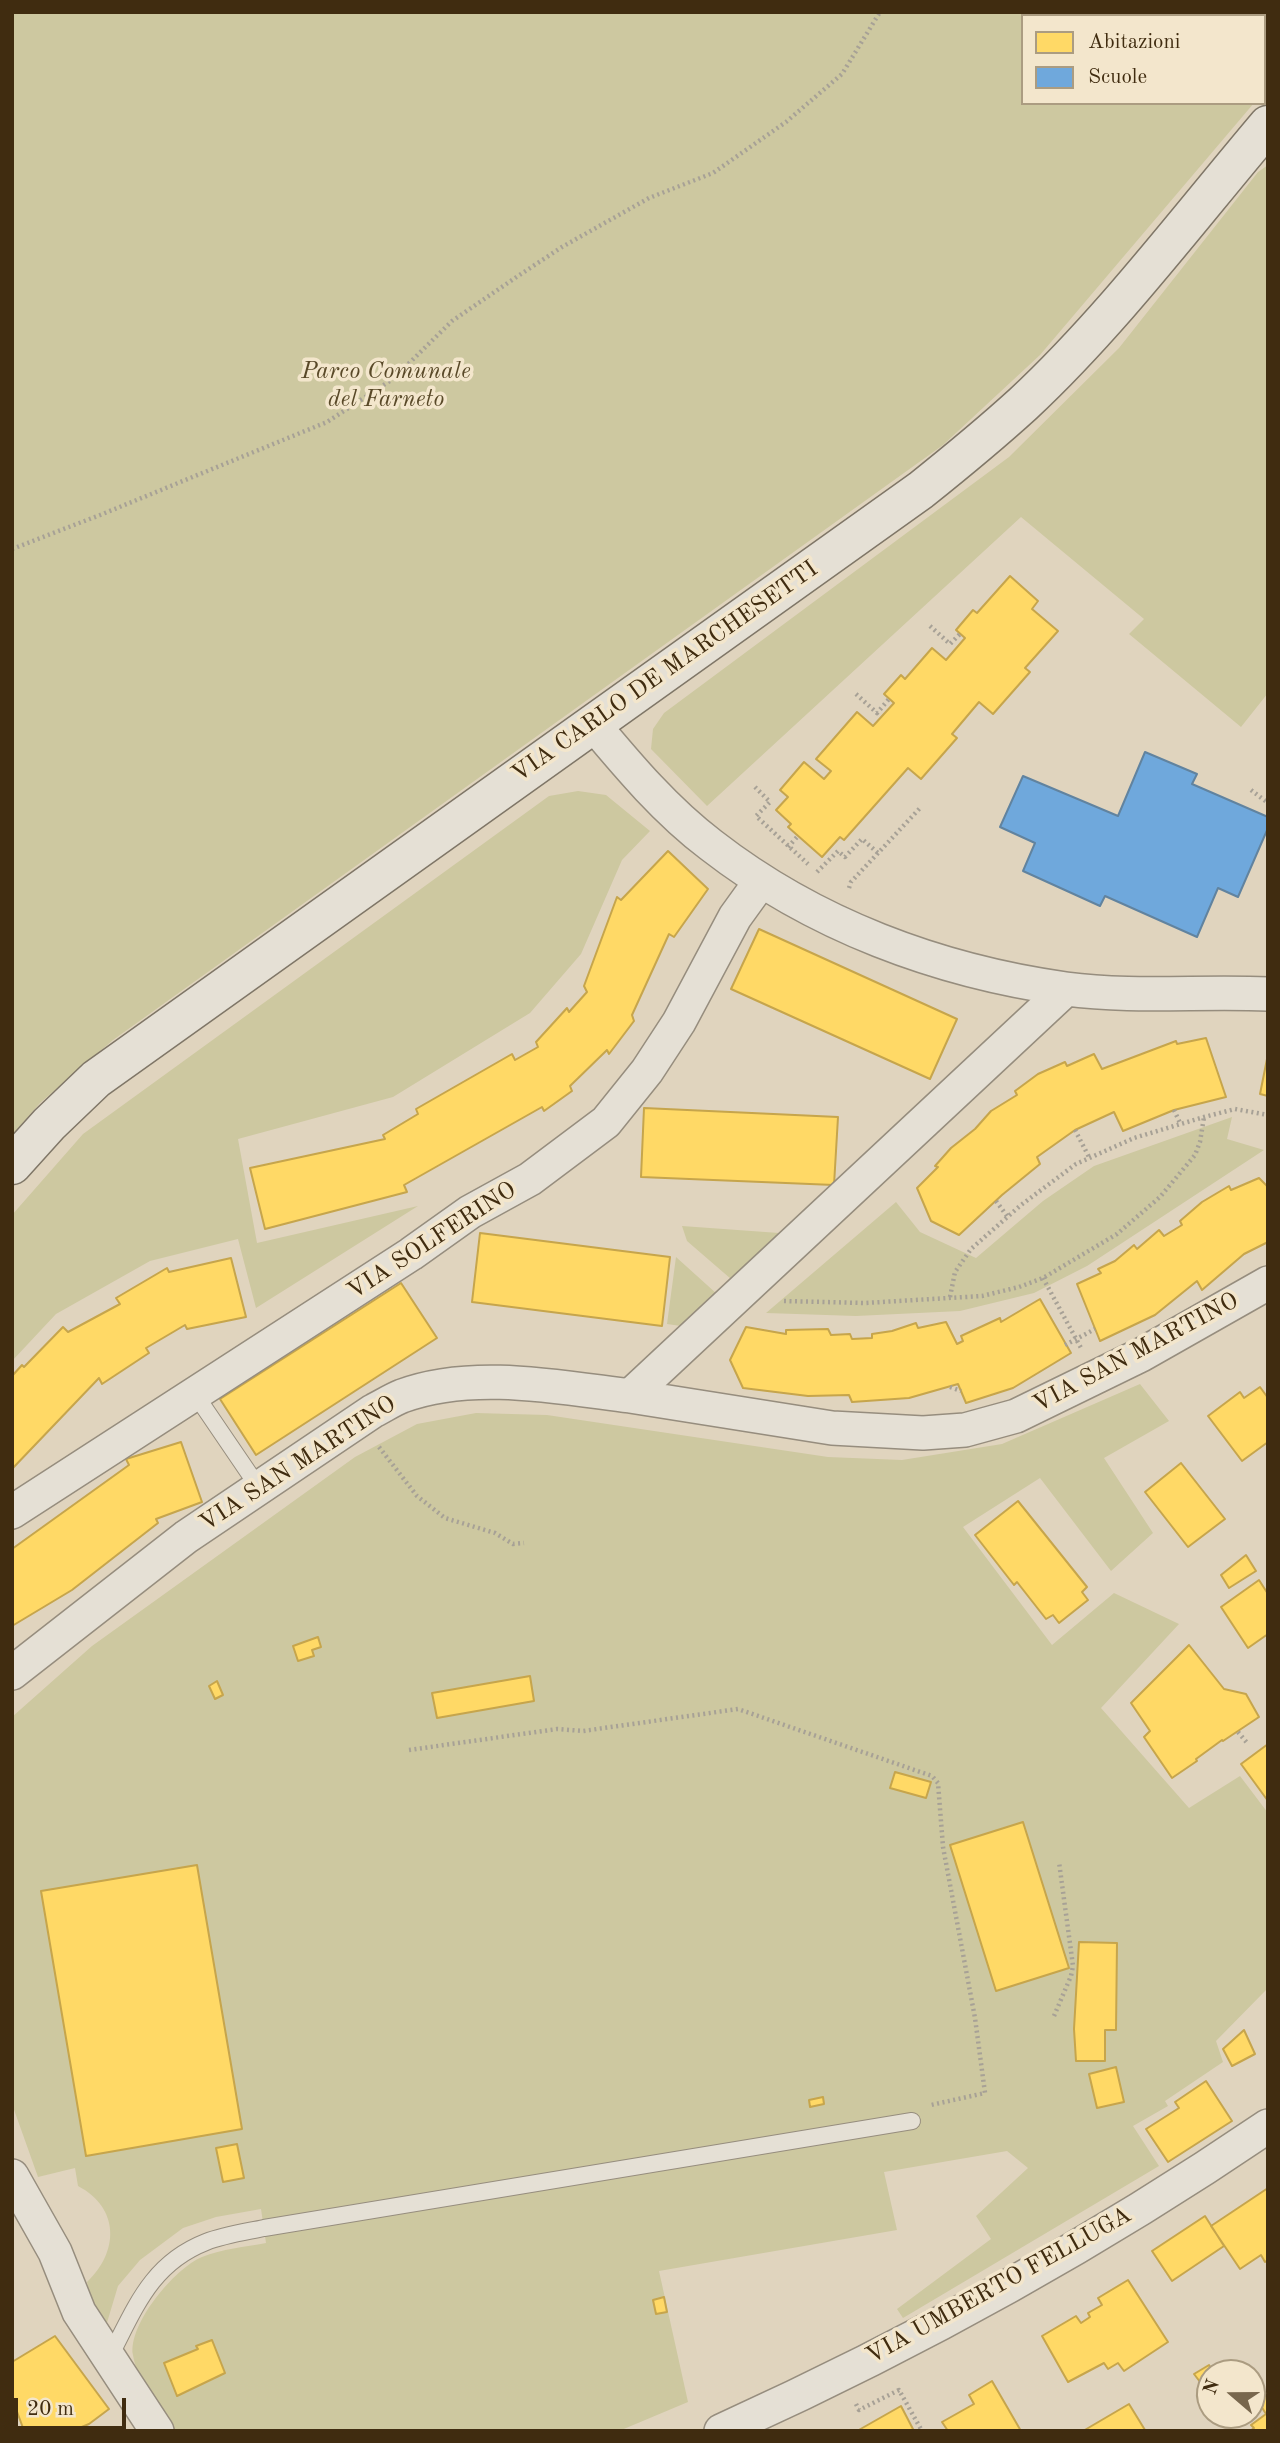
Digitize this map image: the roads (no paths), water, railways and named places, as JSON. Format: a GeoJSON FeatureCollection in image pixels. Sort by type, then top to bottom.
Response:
{"type":"FeatureCollection","features":[{"type":"Feature","properties":{"kind":"main road","name":"VIA CARLO DE MARCHESETTI"},"geometry":{"type":"LineString","coordinates":[[12,1165],[49,1124],[96,1079],[921,490],[1023,404],[1068,358],[1268,125]]}},
{"type":"Feature","properties":{"kind":"street"},"geometry":{"type":"LineString","coordinates":[[593,724],[642,783],[710,844],[761,881],[807,908],[858,932],[954,967],[1066,989],[1268,994]]}},
{"type":"Feature","properties":{"kind":"street","name":"VIA SOLFERINO"},"geometry":{"type":"LineString","coordinates":[[12,1512],[411,1254],[470,1212],[530,1179],[590,1136],[606,1122],[647,1071],[680,1022],[735,916],[761,881]]}},
{"type":"Feature","properties":{"kind":"street"},"geometry":{"type":"LineString","coordinates":[[630,1396],[1066,989]]}},
{"type":"Feature","properties":{"kind":"street","name":"VIA SAN MARTINO"},"geometry":{"type":"LineString","coordinates":[[12,1673],[186,1537],[401,1396],[460,1384],[529,1384],[630,1396],[832,1428],[923,1433],[964,1430],[1016,1416],[1129,1362],[1268,1283]]}},
{"type":"Feature","properties":{"kind":"street","name":"VIA UMBERTO FELLUGA"},"geometry":{"type":"LineString","coordinates":[[723,2430],[974,2305],[1163,2194],[1268,2126]]}},
{"type":"Feature","properties":{"kind":"street"},"geometry":{"type":"LineString","coordinates":[[12,2176],[55,2252],[79,2312],[157,2431]]}},
{"type":"Feature","properties":{"kind":"lane"},"geometry":{"type":"LineString","coordinates":[[195,1394],[259,1488]]}},
{"type":"Feature","properties":{"kind":"lane"},"geometry":{"type":"LineString","coordinates":[[109,2358],[143,2293],[169,2262],[206,2242],[264,2228],[912,2121]]}},
{"type":"Feature","properties":{"kind":"park label","name":"Parco Comunale del Farneto"},"geometry":{"type":"Point","coordinates":[386,386]}}]}
